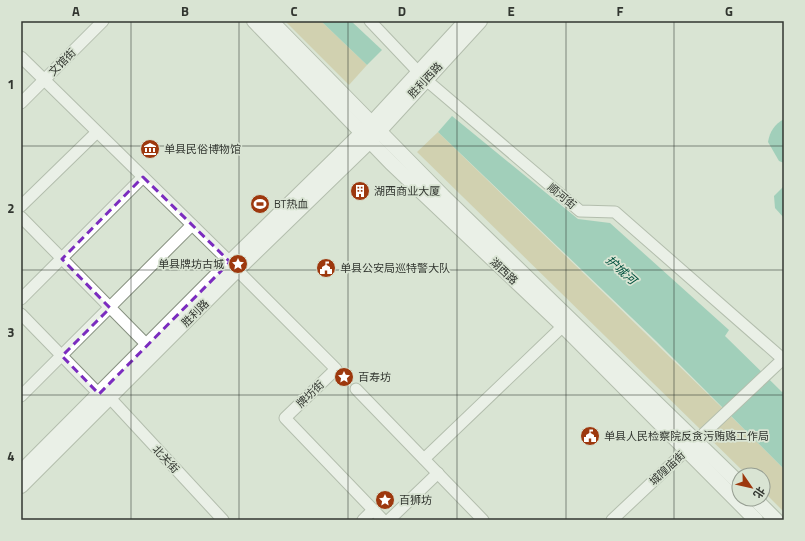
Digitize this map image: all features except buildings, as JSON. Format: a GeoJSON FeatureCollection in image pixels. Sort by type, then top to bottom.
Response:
{"type":"FeatureCollection","features":[{"type":"Feature","properties":{"kind":"main road","name":"湖西路"},"geometry":{"type":"LineString","coordinates":[[254,21],[371,132],[443,196],[691,446],[756,520]]}},
{"type":"Feature","properties":{"kind":"main road","name":"湖西路"},"geometry":{"type":"LineString","coordinates":[[271,21],[450,219],[691,446],[731,477]]}},
{"type":"Feature","properties":{"kind":"main road","name":"胜利西路"},"geometry":{"type":"LineString","coordinates":[[371,132],[422,75],[466,21]]}},
{"type":"Feature","properties":{"kind":"main road","name":"胜利西路"},"geometry":{"type":"LineString","coordinates":[[422,75],[480,21]]}},
{"type":"Feature","properties":{"kind":"main road","name":"胜利路"},"geometry":{"type":"LineString","coordinates":[[21,472],[104,396],[371,132]]}},
{"type":"Feature","properties":{"kind":"main road","name":"胜利路"},"geometry":{"type":"LineString","coordinates":[[21,486],[104,396],[147,346],[234,266]]}},
{"type":"Feature","properties":{"kind":"main road"},"geometry":{"type":"LineString","coordinates":[[763,507],[776,520]]}},
{"type":"Feature","properties":{"kind":"street","name":"文馆街"},"geometry":{"type":"LineString","coordinates":[[21,103],[103,21]]}},
{"type":"Feature","properties":{"kind":"street","name":"顺河街"},"geometry":{"type":"LineString","coordinates":[[370,21],[422,75],[580,211],[615,212],[783,359]]}},
{"type":"Feature","properties":{"kind":"street"},"geometry":{"type":"LineString","coordinates":[[21,57],[234,266]]}},
{"type":"Feature","properties":{"kind":"street"},"geometry":{"type":"LineString","coordinates":[[21,206],[97,132]]}},
{"type":"Feature","properties":{"kind":"street"},"geometry":{"type":"LineString","coordinates":[[21,299],[143,177]]}},
{"type":"Feature","properties":{"kind":"street"},"geometry":{"type":"LineString","coordinates":[[21,217],[147,346]]}},
{"type":"Feature","properties":{"kind":"street"},"geometry":{"type":"LineString","coordinates":[[21,396],[192,225]]}},
{"type":"Feature","properties":{"kind":"street","name":"牌坊街"},"geometry":{"type":"LineString","coordinates":[[234,266],[336,369],[285,418],[383,520]]}},
{"type":"Feature","properties":{"kind":"street","name":"北关街"},"geometry":{"type":"LineString","coordinates":[[21,314],[104,396],[222,520]]}},
{"type":"Feature","properties":{"kind":"street"},"geometry":{"type":"LineString","coordinates":[[424,459],[563,326]]}},
{"type":"Feature","properties":{"kind":"street","name":"城隍庙街"},"geometry":{"type":"LineString","coordinates":[[612,520],[783,359]]}},
{"type":"Feature","properties":{"kind":"street"},"geometry":{"type":"LineString","coordinates":[[356,389],[483,520]]}},
{"type":"Feature","properties":{"kind":"street"},"geometry":{"type":"LineString","coordinates":[[388,520],[438,473]]}},
{"type":"Feature","properties":{"kind":"street"},"geometry":{"type":"LineString","coordinates":[[363,520],[373,510]]}},
{"type":"Feature","properties":{"kind":"highlighted area"},"geometry":{"type":"Polygon","coordinates":[[[143,177],[230,262],[99,394],[62,356],[110,308],[62,259],[143,177]]]}},
{"type":"Feature","properties":{"kind":"shaded area"},"geometry":{"type":"Polygon","coordinates":[[[285,21],[321,21],[367,65],[349,85],[285,21]]]}},
{"type":"Feature","properties":{"kind":"shaded area"},"geometry":{"type":"Polygon","coordinates":[[[438,132],[745,430],[784,469],[784,512],[771,499],[771,467],[739,467],[417,152],[438,132]]]}},
{"type":"Feature","properties":{"kind":"water"},"geometry":{"type":"Polygon","coordinates":[[[321,21],[351,21],[382,50],[367,65],[321,21]]]}},
{"type":"Feature","properties":{"kind":"water","name":"护城河"},"geometry":{"type":"Polygon","coordinates":[[[452,116],[578,219],[610,223],[729,330],[725,336],[782,392],[784,391],[784,469],[656,341],[438,132],[452,116]]]}},
{"type":"Feature","properties":{"kind":"water"},"geometry":{"type":"Polygon","coordinates":[[[784,119],[784,163],[779,161],[768,142],[773,129],[784,119]]]}},
{"type":"Feature","properties":{"kind":"water"},"geometry":{"type":"Polygon","coordinates":[[[783,187],[784,218],[775,208],[774,196],[783,187]]]}},
{"type":"Feature","properties":{"kind":"place","name":"单县民俗博物馆"},"geometry":{"type":"Point","coordinates":[150,149]}},
{"type":"Feature","properties":{"kind":"place","name":"湖西商业大厦"},"geometry":{"type":"Point","coordinates":[360,191]}},
{"type":"Feature","properties":{"kind":"place","name":"BT热血"},"geometry":{"type":"Point","coordinates":[260,204]}},
{"type":"Feature","properties":{"kind":"place","name":"单县牌坊古城"},"geometry":{"type":"Point","coordinates":[238,264]}},
{"type":"Feature","properties":{"kind":"place","name":"单县公安局巡特警大队"},"geometry":{"type":"Point","coordinates":[326,268]}},
{"type":"Feature","properties":{"kind":"place","name":"百寿坊"},"geometry":{"type":"Point","coordinates":[344,377]}},
{"type":"Feature","properties":{"kind":"place","name":"单县人民检察院反贪污贿赂工作局"},"geometry":{"type":"Point","coordinates":[590,436]}},
{"type":"Feature","properties":{"kind":"place","name":"百狮坊"},"geometry":{"type":"Point","coordinates":[385,500]}}]}
